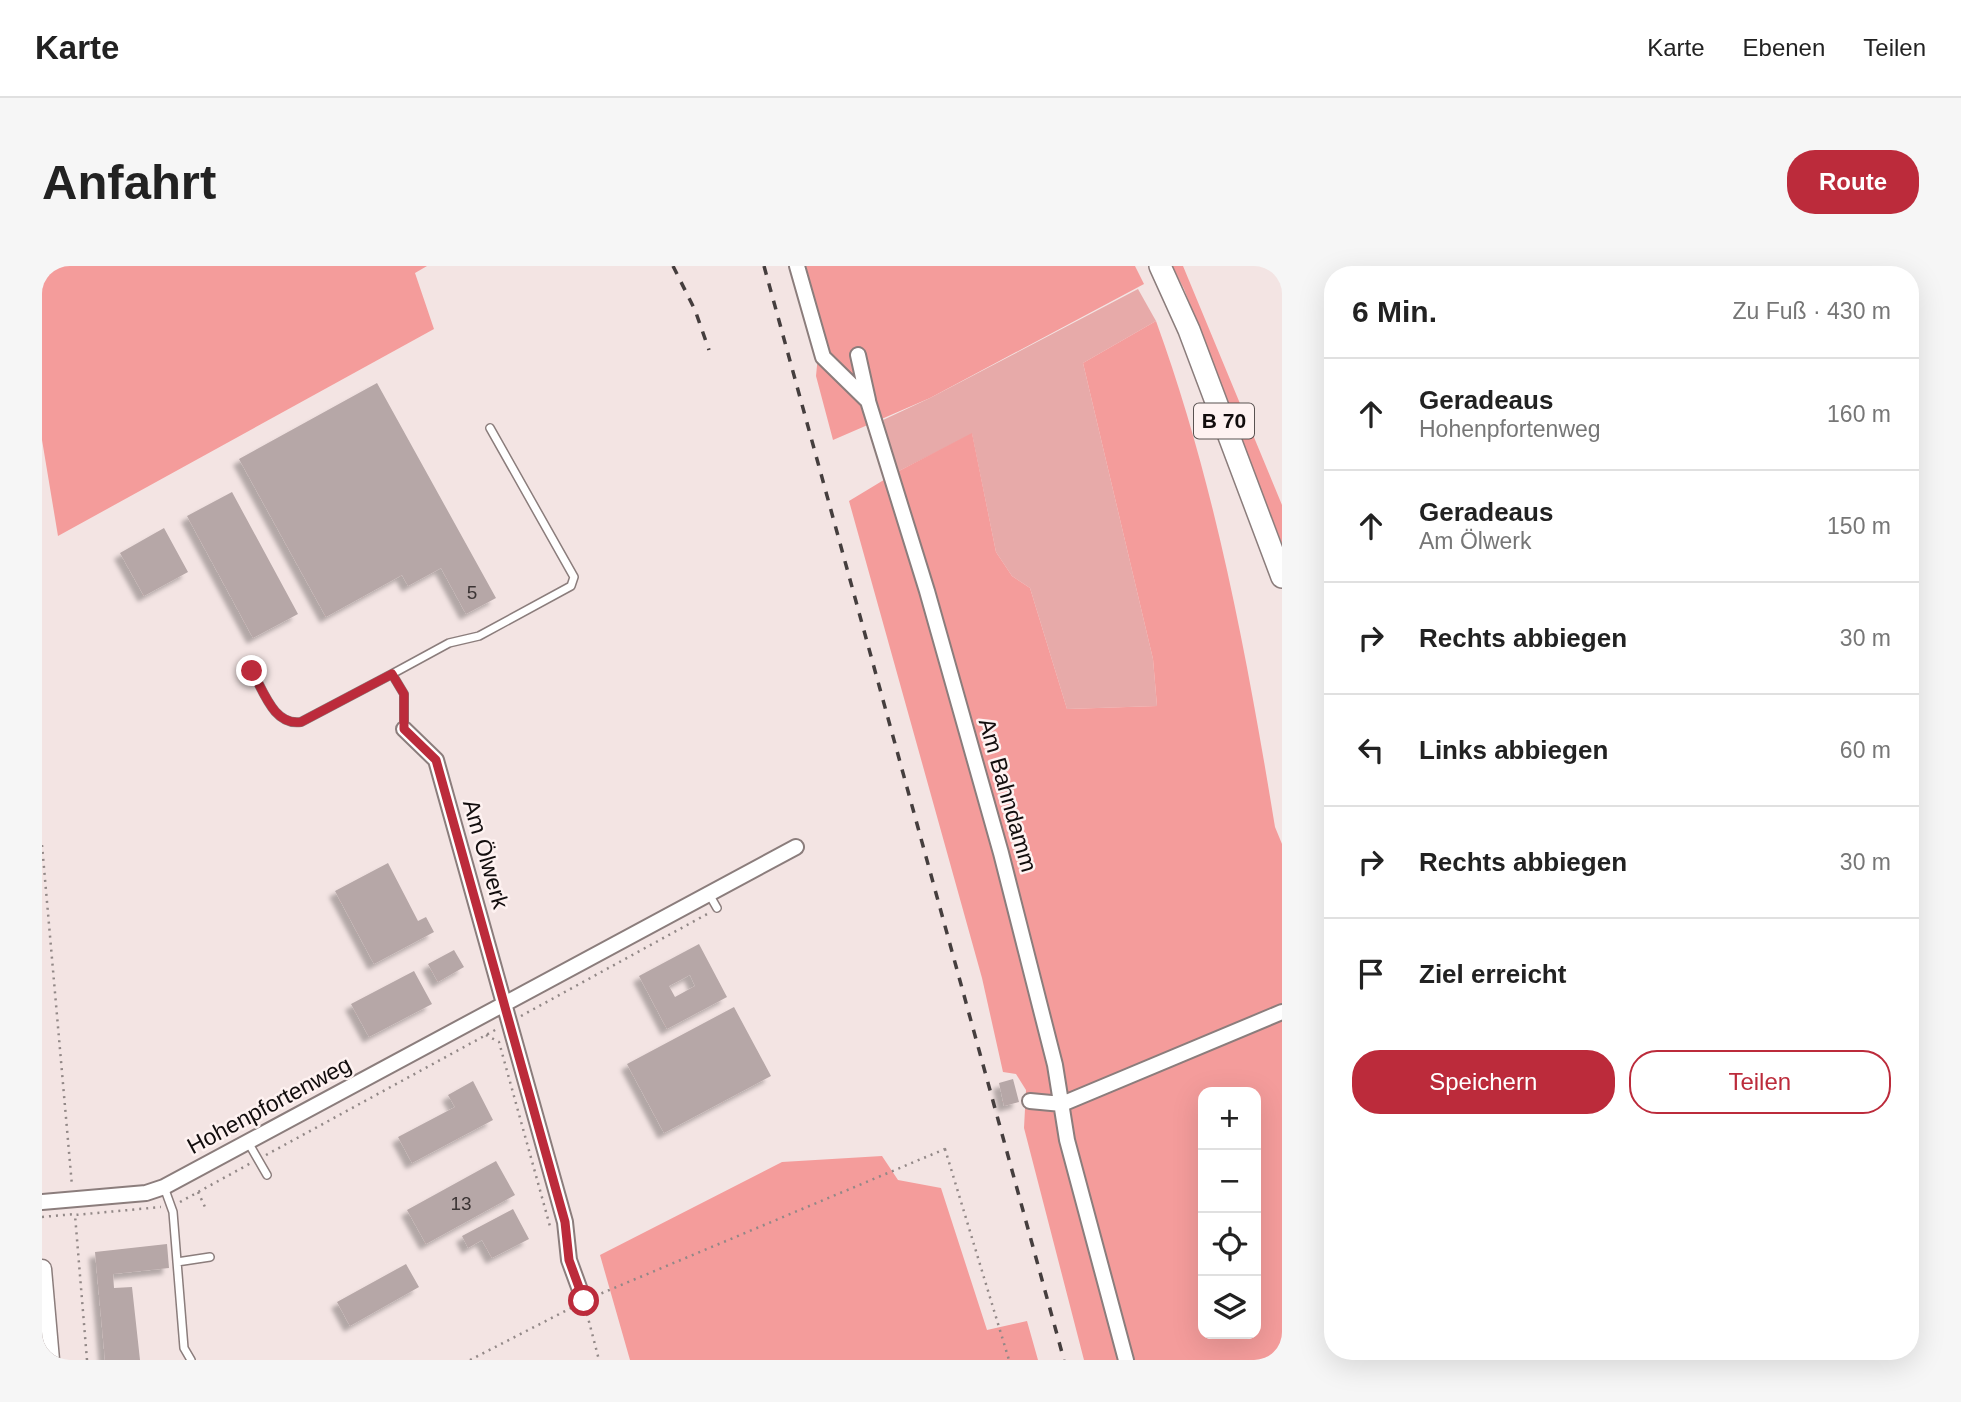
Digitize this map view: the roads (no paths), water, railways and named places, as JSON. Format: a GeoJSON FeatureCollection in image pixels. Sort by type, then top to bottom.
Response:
{"type":"FeatureCollection","features":[{"type":"Feature","properties":{"kind":"main road","name":"B 70"},"geometry":{"type":"LineString","coordinates":[[1160,266],[1189,330],[1282,577]]}},
{"type":"Feature","properties":{"kind":"street","name":"Am Bahndamm"},"geometry":{"type":"LineString","coordinates":[[797,266],[823,357],[868,401],[928,591],[1001,852],[1062,1104],[1067,1140],[1126,1360]]}},
{"type":"Feature","properties":{"kind":"street"},"geometry":{"type":"LineString","coordinates":[[858,355],[868,401]]}},
{"type":"Feature","properties":{"kind":"street","name":"Am Ölwerk"},"geometry":{"type":"LineString","coordinates":[[404,729],[436,760],[505,1004]]}},
{"type":"Feature","properties":{"kind":"street","name":"Hohenpfortenweg"},"geometry":{"type":"LineString","coordinates":[[42,1202],[146,1193],[164,1187],[796,847]]}},
{"type":"Feature","properties":{"kind":"street"},"geometry":{"type":"LineString","coordinates":[[505,1004],[565,1222],[569,1260],[584,1301]]}},
{"type":"Feature","properties":{"kind":"street"},"geometry":{"type":"LineString","coordinates":[[1030,1101],[1062,1104],[1282,1012]]}},
{"type":"Feature","properties":{"kind":"street"},"geometry":{"type":"LineString","coordinates":[[42,1269],[50,1360]]}},
{"type":"Feature","properties":{"kind":"lane"},"geometry":{"type":"LineString","coordinates":[[252,671],[279,718],[290,724],[301,722],[449,643],[479,636],[571,586],[574,578],[490,428]]}},
{"type":"Feature","properties":{"kind":"lane"},"geometry":{"type":"LineString","coordinates":[[392,674],[404,694],[404,729]]}},
{"type":"Feature","properties":{"kind":"lane"},"geometry":{"type":"LineString","coordinates":[[709,894],[717,908]]}},
{"type":"Feature","properties":{"kind":"lane"},"geometry":{"type":"LineString","coordinates":[[248,1142],[267,1175]]}},
{"type":"Feature","properties":{"kind":"lane"},"geometry":{"type":"LineString","coordinates":[[164,1187],[172,1206],[184,1348],[191,1360]]}},
{"type":"Feature","properties":{"kind":"lane"},"geometry":{"type":"LineString","coordinates":[[177,1262],[210,1257]]}},
{"type":"Feature","properties":{"kind":"railway"},"geometry":{"type":"LineString","coordinates":[[673,266],[695,310],[709,350]]}},
{"type":"Feature","properties":{"kind":"railway"},"geometry":{"type":"LineString","coordinates":[[764,266],[1064,1360]]}}]}
